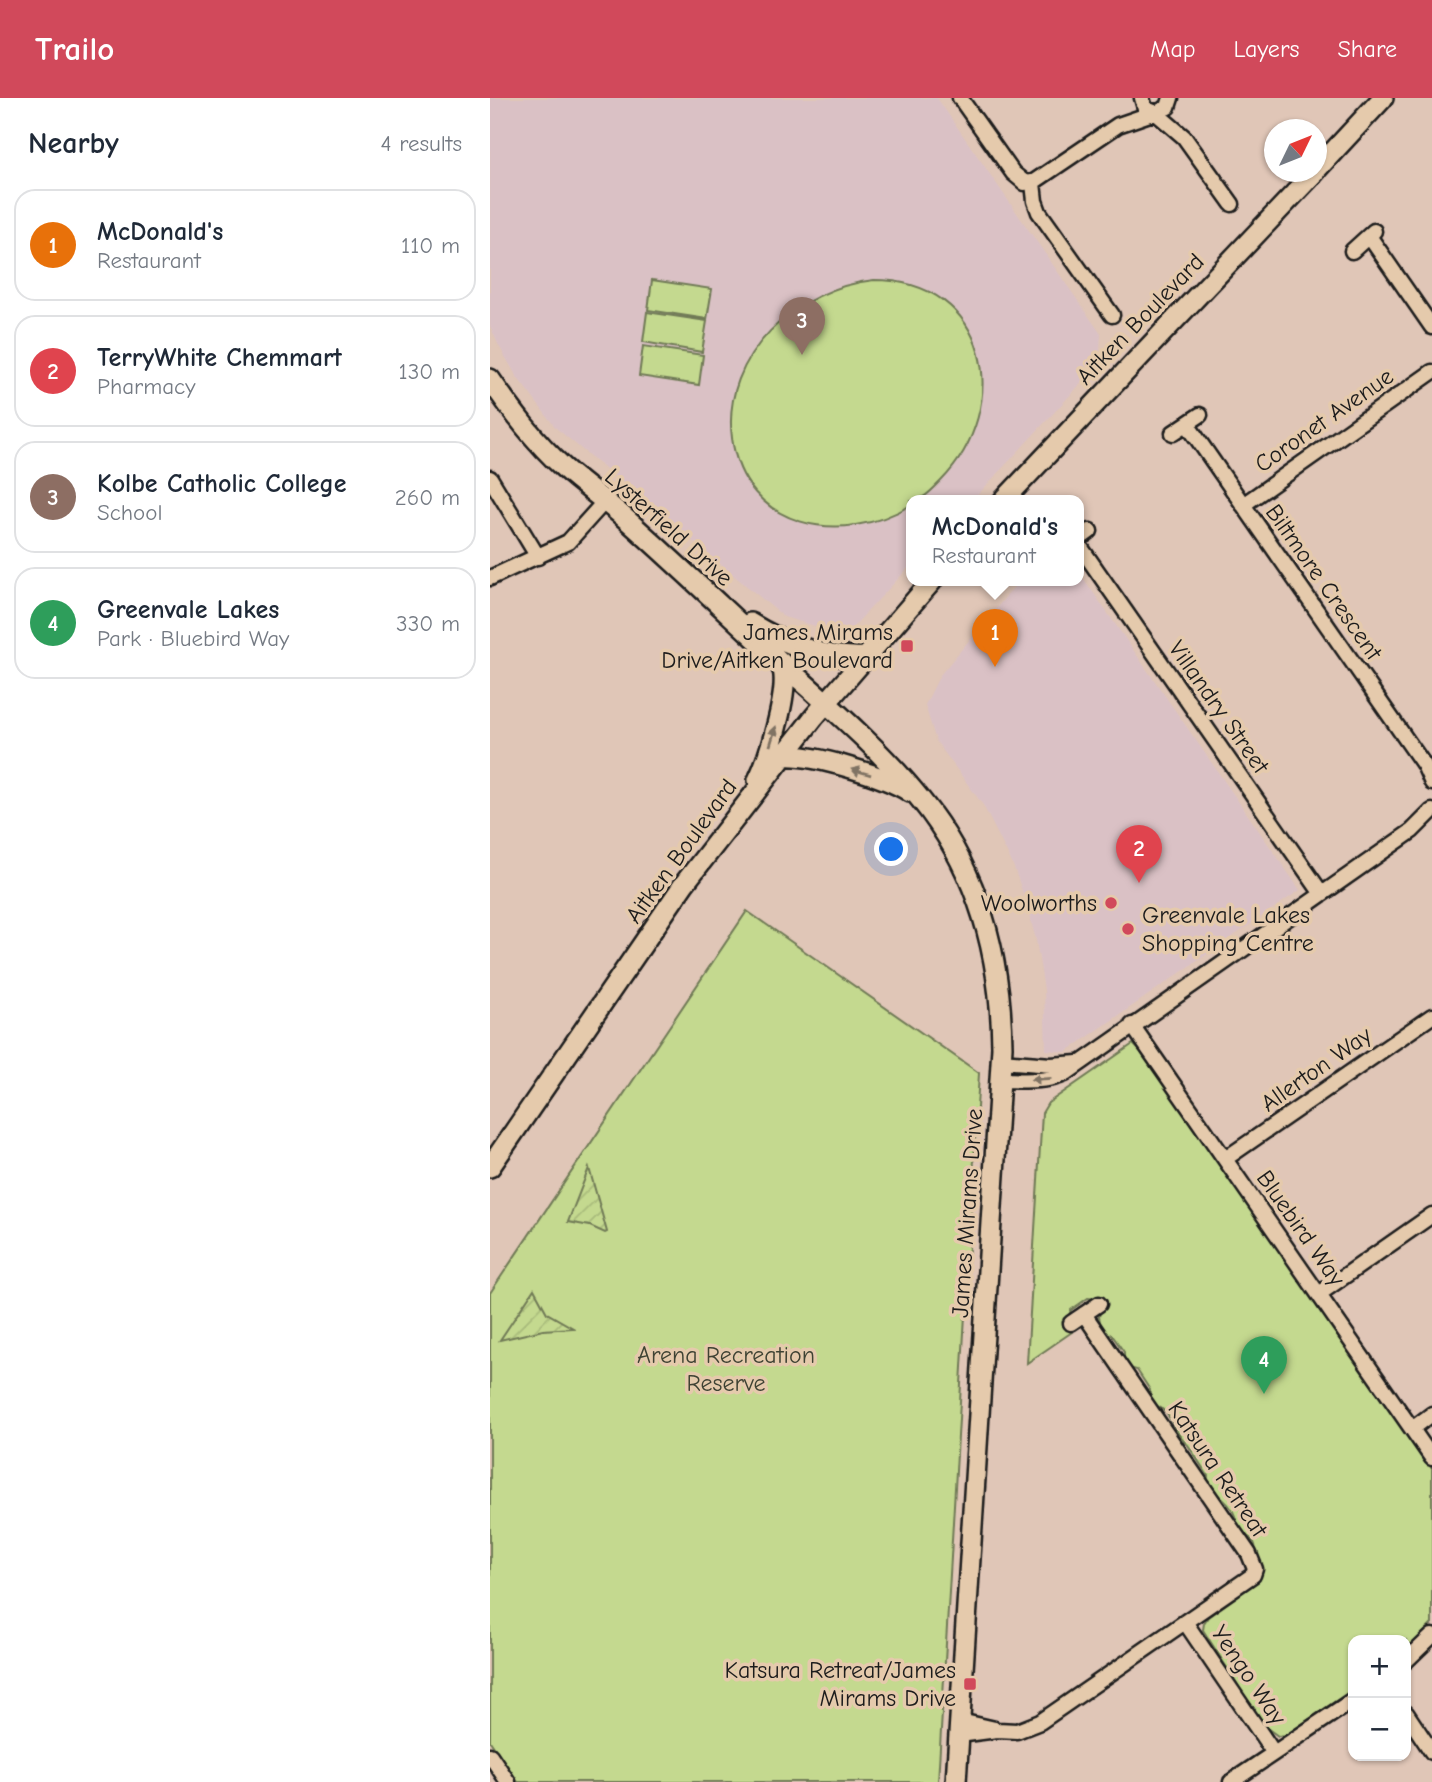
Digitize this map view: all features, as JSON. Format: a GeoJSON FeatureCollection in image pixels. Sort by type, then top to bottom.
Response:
{"type":"FeatureCollection","features":[{"type":"Feature","properties":{"kind":"street"},"geometry":{"type":"LineString","coordinates":[[961,98],[1013,173],[1019,180],[1033,183],[1118,125],[1141,98]]}},
{"type":"Feature","properties":{"kind":"street"},"geometry":{"type":"LineString","coordinates":[[1141,98],[1145,108],[1155,113],[1184,138],[1232,204]]}},
{"type":"Feature","properties":{"kind":"street","name":"Aitken Boulevard"},"geometry":{"type":"LineString","coordinates":[[1327,159],[1383,98]]}},
{"type":"Feature","properties":{"kind":"street"},"geometry":{"type":"LineString","coordinates":[[1118,125],[1165,111],[1171,100]]}},
{"type":"Feature","properties":{"kind":"street"},"geometry":{"type":"LineString","coordinates":[[1171,100],[1184,138]]}},
{"type":"Feature","properties":{"kind":"street","name":"Aitken Boulevard"},"geometry":{"type":"LineString","coordinates":[[1009,495],[1306,182]]}},
{"type":"Feature","properties":{"kind":"street"},"geometry":{"type":"LineString","coordinates":[[1033,183],[1039,212],[1112,315]]}},
{"type":"Feature","properties":{"kind":"street"},"geometry":{"type":"LineString","coordinates":[[1352,251],[1372,233],[1432,327]]}},
{"type":"Feature","properties":{"kind":"street","name":"Coronet Avenue"},"geometry":{"type":"LineString","coordinates":[[1243,505],[1432,372]]}},
{"type":"Feature","properties":{"kind":"street","name":"Lysterfield Drive"},"geometry":{"type":"LineString","coordinates":[[490,379],[534,438],[564,468],[605,501],[827,703]]}},
{"type":"Feature","properties":{"kind":"street"},"geometry":{"type":"LineString","coordinates":[[1173,433],[1200,415]]}},
{"type":"Feature","properties":{"kind":"street","name":"Biltmore Crescent"},"geometry":{"type":"LineString","coordinates":[[1187,424],[1428,769],[1432,783]]}},
{"type":"Feature","properties":{"kind":"street"},"geometry":{"type":"LineString","coordinates":[[490,478],[538,557]]}},
{"type":"Feature","properties":{"kind":"street"},"geometry":{"type":"LineString","coordinates":[[490,578],[568,542],[605,501]]}},
{"type":"Feature","properties":{"kind":"street","name":"Villandry Street"},"geometry":{"type":"LineString","coordinates":[[1084,552],[1322,894]]}},
{"type":"Feature","properties":{"kind":"street","name":"Aitken Boulevard"},"geometry":{"type":"LineString","coordinates":[[490,1167],[678,893],[748,799],[928,586]]}},
{"type":"Feature","properties":{"kind":"street"},"geometry":{"type":"LineString","coordinates":[[711,597],[764,632],[807,649],[836,656],[865,657]]}},
{"type":"Feature","properties":{"kind":"street"},"geometry":{"type":"LineString","coordinates":[[748,799],[760,775],[775,728],[784,685],[783,669],[773,654]]}},
{"type":"Feature","properties":{"kind":"street","name":"James Mirams Drive"},"geometry":{"type":"LineString","coordinates":[[827,703],[901,775],[956,852],[971,882],[987,927],[999,995],[1000,1070],[957,1782]]}},
{"type":"Feature","properties":{"kind":"street"},"geometry":{"type":"LineString","coordinates":[[784,756],[808,758],[884,779],[922,801]]}},
{"type":"Feature","properties":{"kind":"street"},"geometry":{"type":"LineString","coordinates":[[1000,1070],[1054,1079],[1065,1074],[1412,831],[1432,811]]}},
{"type":"Feature","properties":{"kind":"street"},"geometry":{"type":"LineString","coordinates":[[1412,831],[1432,822]]}},
{"type":"Feature","properties":{"kind":"street","name":"Allerton Way"},"geometry":{"type":"LineString","coordinates":[[1226,1159],[1432,1016]]}},
{"type":"Feature","properties":{"kind":"street","name":"Bluebird Way"},"geometry":{"type":"LineString","coordinates":[[1132,1025],[1432,1458]]}},
{"type":"Feature","properties":{"kind":"street"},"geometry":{"type":"LineString","coordinates":[[1319,1294],[1432,1215]]}},
{"type":"Feature","properties":{"kind":"street"},"geometry":{"type":"LineString","coordinates":[[1071,1323],[1099,1304]]}},
{"type":"Feature","properties":{"kind":"street","name":"Katsura Retreat"},"geometry":{"type":"LineString","coordinates":[[960,1728],[1017,1731],[1040,1722],[1253,1575],[1254,1563],[1084,1314]]}},
{"type":"Feature","properties":{"kind":"street"},"geometry":{"type":"LineString","coordinates":[[1412,1429],[1432,1414]]}},
{"type":"Feature","properties":{"kind":"street","name":"Yengo Way"},"geometry":{"type":"LineString","coordinates":[[1185,1622],[1274,1753]]}},
{"type":"Feature","properties":{"kind":"street"},"geometry":{"type":"LineString","coordinates":[[1411,1656],[1432,1636]]}},
{"type":"Feature","properties":{"kind":"street"},"geometry":{"type":"LineString","coordinates":[[1231,1782],[1348,1703]]}},
{"type":"Feature","properties":{"kind":"street"},"geometry":{"type":"LineString","coordinates":[[1411,1720],[1432,1752]]}},
{"type":"Feature","properties":{"kind":"street"},"geometry":{"type":"LineString","coordinates":[[490,1755],[508,1782]]}},
{"type":"Feature","properties":{"kind":"shaded area"},"geometry":{"type":"Polygon","coordinates":[[[490,98],[937,98],[1101,334],[1099,364],[978,495],[906,495],[906,570],[852,628],[822,628],[784,617],[556,428],[517,377],[490,326],[490,98]]]}},
{"type":"Feature","properties":{"kind":"shaded area"},"geometry":{"type":"Polygon","coordinates":[[[1084,579],[1300,890],[1066,1052],[1046,1050],[1044,990],[1036,940],[1026,902],[1013,865],[983,805],[936,741],[925,705],[940,675],[1015,586],[1084,586],[1084,579]]]}},
{"type":"Feature","properties":{"kind":"green space"},"geometry":{"type":"Polygon","coordinates":[[[652,280],[712,289],[707,319],[648,310],[652,280]]]}},
{"type":"Feature","properties":{"kind":"green space"},"geometry":{"type":"Polygon","coordinates":[[[874,280],[913,286],[944,301],[965,324],[978,352],[982,384],[978,418],[964,451],[931,491],[926,495],[906,495],[906,507],[884,518],[856,525],[827,526],[800,521],[776,510],[755,493],[740,469],[732,438],[732,408],[739,379],[752,354],[770,331],[818,296],[874,280]]]}},
{"type":"Feature","properties":{"kind":"green space"},"geometry":{"type":"Polygon","coordinates":[[[647,312],[707,321],[702,352],[643,342],[647,312]]]}},
{"type":"Feature","properties":{"kind":"green space"},"geometry":{"type":"Polygon","coordinates":[[[643,346],[703,355],[699,385],[639,376],[643,346]]]}},
{"type":"Feature","properties":{"kind":"green space","name":"Arena Recreation Reserve"},"geometry":{"type":"Polygon","coordinates":[[[747,911],[979,1073],[938,1782],[518,1782],[490,1741],[490,1293],[747,911]]]}},
{"type":"Feature","properties":{"kind":"green space"},"geometry":{"type":"Polygon","coordinates":[[[1133,1044],[1432,1469],[1432,1624],[1411,1645],[1411,1635],[1348,1635],[1348,1692],[1286,1735],[1278,1736],[1264,1726],[1203,1630],[1208,1617],[1253,1585],[1259,1577],[1255,1545],[1237,1529],[1230,1506],[1207,1483],[1208,1476],[1188,1445],[1165,1412],[1154,1405],[1149,1398],[1150,1390],[1137,1370],[1129,1368],[1124,1360],[1124,1352],[1112,1335],[1105,1332],[1101,1326],[1101,1307],[1096,1299],[1088,1298],[1071,1310],[1068,1318],[1073,1327],[1072,1332],[1027,1363],[1042,1113],[1048,1103],[1133,1044]]]}},
{"type":"Feature","properties":{"kind":"green space"},"geometry":{"type":"Polygon","coordinates":[[[589,1168],[607,1232],[605,1233],[590,1226],[568,1222],[589,1168]]]}},
{"type":"Feature","properties":{"kind":"green space"},"geometry":{"type":"Polygon","coordinates":[[[534,1289],[547,1313],[573,1328],[543,1330],[500,1340],[534,1289]]]}},
{"type":"Feature","properties":{"kind":"place","name":"Kolbe Catholic College"},"geometry":{"type":"Point","coordinates":[802,355]}},
{"type":"Feature","properties":{"kind":"place","name":"James Mirams Drive/Aitken Boulevard"},"geometry":{"type":"Point","coordinates":[907,646]}},
{"type":"Feature","properties":{"kind":"place","name":"McDonald's"},"geometry":{"type":"Point","coordinates":[995,667]}},
{"type":"Feature","properties":{"kind":"place","name":"TerryWhite Chemmart"},"geometry":{"type":"Point","coordinates":[1139,883]}},
{"type":"Feature","properties":{"kind":"place","name":"Woolworths"},"geometry":{"type":"Point","coordinates":[1111,903]}},
{"type":"Feature","properties":{"kind":"place","name":"Greenvale Lakes Shopping Centre"},"geometry":{"type":"Point","coordinates":[1128,929]}},
{"type":"Feature","properties":{"kind":"place","name":"Greenvale Lakes"},"geometry":{"type":"Point","coordinates":[1264,1394]}},
{"type":"Feature","properties":{"kind":"place","name":"Katsura Retreat/James Mirams Drive"},"geometry":{"type":"Point","coordinates":[970,1684]}}]}
